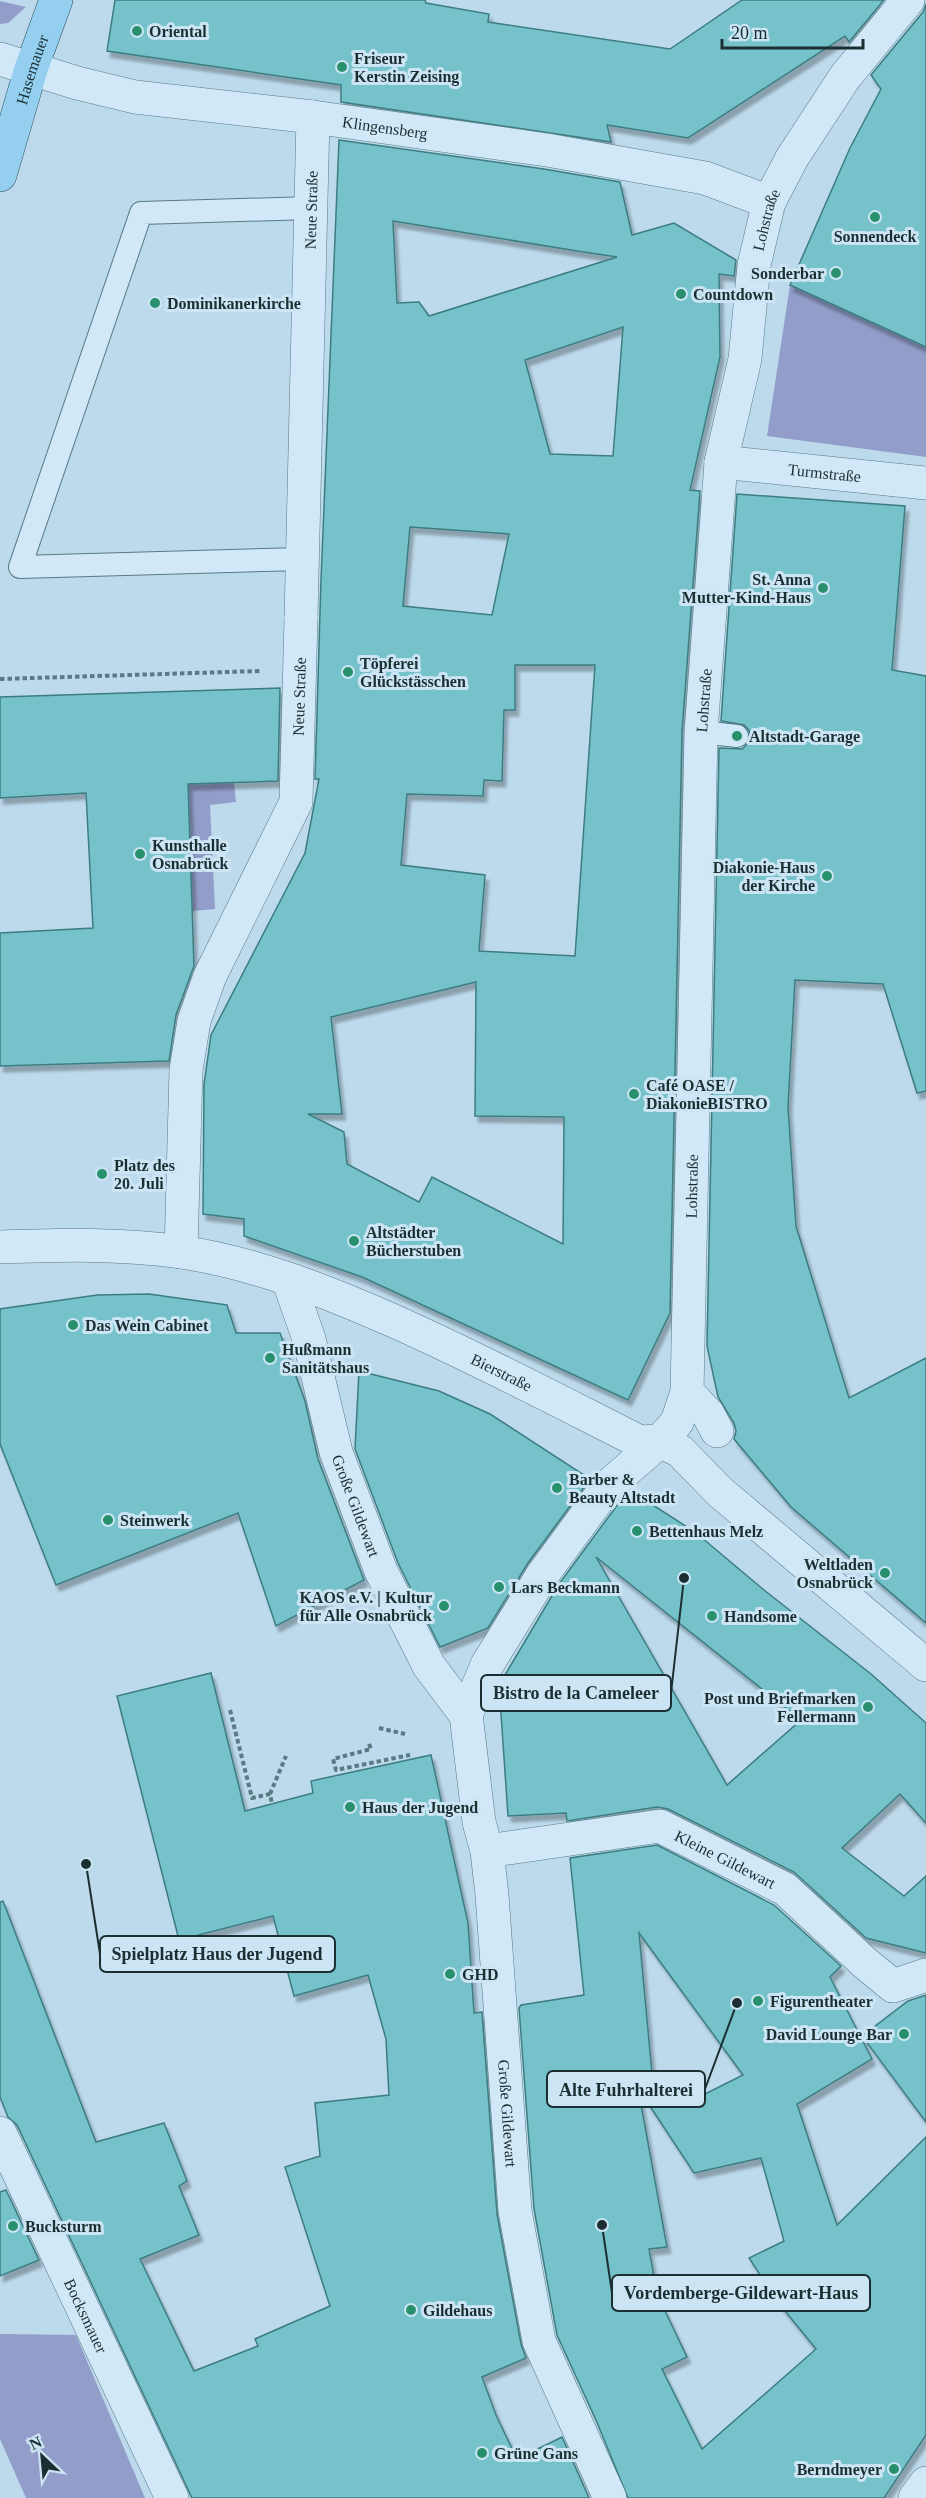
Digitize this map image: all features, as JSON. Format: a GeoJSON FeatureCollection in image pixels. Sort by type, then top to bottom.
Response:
{"type":"FeatureCollection","features":[{"type":"Feature","properties":{"kind":"main road","name":"Hasemauer"},"geometry":{"type":"LineString","coordinates":[[0,175],[32,69],[56,0]]}},
{"type":"Feature","properties":{"kind":"street","name":"Lohstraße"},"geometry":{"type":"LineString","coordinates":[[660,1442],[677,1422],[687,1392],[701,732],[721,462],[746,359],[754,265],[769,202],[792,158],[845,77],[909,0]]}},
{"type":"Feature","properties":{"kind":"street","name":"Klingensberg"},"geometry":{"type":"LineString","coordinates":[[0,59],[135,97],[313,117],[483,140],[705,178],[769,202]]}},
{"type":"Feature","properties":{"kind":"street","name":"Neue Straße"},"geometry":{"type":"LineString","coordinates":[[181,1252],[186,1070],[194,1021],[210,976],[297,802],[313,117]]}},
{"type":"Feature","properties":{"kind":"street","name":"Turmstraße"},"geometry":{"type":"LineString","coordinates":[[721,462],[926,483]]}},
{"type":"Feature","properties":{"kind":"street","name":"Bierstraße"},"geometry":{"type":"LineString","coordinates":[[0,1246],[93,1244],[181,1252],[236,1263],[344,1299],[458,1349],[640,1442],[660,1442],[680,1451],[720,1492],[926,1665]]}},
{"type":"Feature","properties":{"kind":"street","name":"Große Gildewart"},"geometry":{"type":"LineString","coordinates":[[288,1279],[309,1339],[336,1452],[381,1571],[429,1666],[466,1715]]}},
{"type":"Feature","properties":{"kind":"street"},"geometry":{"type":"LineString","coordinates":[[687,1392],[708,1413],[717,1431]]}},
{"type":"Feature","properties":{"kind":"street","name":"Große Gildewart"},"geometry":{"type":"LineString","coordinates":[[610,2498],[540,2341],[515,2211],[487,1851],[479,1822],[466,1715],[487,1665],[543,1574],[607,1488],[630,1476],[660,1442]]}},
{"type":"Feature","properties":{"kind":"street","name":"Kleine Gildewart"},"geometry":{"type":"LineString","coordinates":[[487,1851],[660,1826],[785,1889],[865,1964],[893,1986],[926,1975]]}},
{"type":"Feature","properties":{"kind":"street","name":"Bocksmauer"},"geometry":{"type":"LineString","coordinates":[[0,2133],[172,2498]]}},
{"type":"Feature","properties":{"kind":"street"},"geometry":{"type":"LineString","coordinates":[[915,2498],[926,2483]]}},
{"type":"Feature","properties":{"kind":"lane"},"geometry":{"type":"LineString","coordinates":[[302,559],[20,567],[141,213],[311,208]]}},
{"type":"Feature","properties":{"kind":"lane"},"geometry":{"type":"LineString","coordinates":[[701,732],[737,736]]}},
{"type":"Feature","properties":{"kind":"path"},"geometry":{"type":"LineString","coordinates":[[0,679],[300,670]]}},
{"type":"Feature","properties":{"kind":"path"},"geometry":{"type":"LineString","coordinates":[[230,1710],[252,1798],[270,1794]]}},
{"type":"Feature","properties":{"kind":"path"},"geometry":{"type":"LineString","coordinates":[[379,1728],[405,1734]]}},
{"type":"Feature","properties":{"kind":"path"},"geometry":{"type":"LineString","coordinates":[[369,1744],[371,1749],[333,1760],[336,1770],[410,1755]]}},
{"type":"Feature","properties":{"kind":"path"},"geometry":{"type":"LineString","coordinates":[[272,1804],[270,1794],[286,1756]]}},
{"type":"Feature","properties":{"kind":"shaded area"},"geometry":{"type":"Polygon","coordinates":[[[0,1],[26,7],[8,23],[0,24],[0,1]]]}},
{"type":"Feature","properties":{"kind":"shaded area"},"geometry":{"type":"Polygon","coordinates":[[[790,285],[926,347],[926,457],[767,436],[790,285]]]}},
{"type":"Feature","properties":{"kind":"shaded area"},"geometry":{"type":"Polygon","coordinates":[[[234,783],[236,802],[210,805],[215,909],[192,911],[188,784],[234,783]]]}},
{"type":"Feature","properties":{"kind":"shaded area"},"geometry":{"type":"Polygon","coordinates":[[[0,2334],[76,2335],[145,2498],[26,2498],[0,2439],[0,2334]]]}},
{"type":"Feature","properties":{"kind":"building"},"geometry":{"type":"Polygon","coordinates":[[[115,0],[425,0],[426,3],[489,14],[488,22],[670,49],[742,0],[884,0],[849,42],[845,36],[688,138],[607,125],[611,142],[341,102],[341,85],[107,51],[115,0]]]}},
{"type":"Feature","properties":{"kind":"building"},"geometry":{"type":"Polygon","coordinates":[[[926,4],[926,347],[790,285],[850,148],[881,89],[871,75],[923,12],[926,4]]]}},
{"type":"Feature","properties":{"kind":"building"},"geometry":{"type":"Polygon","coordinates":[[[339,140],[620,182],[632,235],[674,223],[736,260],[734,276],[719,274],[720,357],[690,490],[700,491],[682,732],[670,1313],[628,1400],[362,1277],[244,1236],[244,1219],[203,1214],[204,1084],[211,1035],[305,853],[319,779],[315,779],[339,140]],[[393,221],[397,303],[419,302],[429,316],[617,257],[393,221]],[[623,327],[525,360],[550,454],[613,456],[623,327]],[[410,527],[403,606],[492,615],[509,534],[410,527]],[[515,665],[515,710],[504,710],[502,781],[484,780],[483,796],[407,794],[401,865],[485,875],[479,951],[575,956],[595,665],[515,665]],[[476,982],[331,1017],[342,1114],[308,1114],[344,1132],[347,1164],[419,1202],[432,1177],[563,1244],[564,1117],[475,1116],[476,982]]]}},
{"type":"Feature","properties":{"kind":"building"},"geometry":{"type":"Polygon","coordinates":[[[737,494],[905,506],[892,670],[926,676],[926,1091],[917,1093],[883,984],[795,980],[788,1107],[796,1226],[849,1398],[926,1358],[926,1623],[791,1507],[734,1439],[736,1431],[734,1423],[718,1397],[707,1346],[719,748],[742,749],[750,737],[749,730],[744,725],[721,721],[737,494]]]}},
{"type":"Feature","properties":{"kind":"building","name":"Kunsthalle Osnabrück"},"geometry":{"type":"Polygon","coordinates":[[[280,688],[278,781],[188,784],[194,966],[176,1015],[169,1061],[0,1066],[0,933],[93,928],[86,793],[0,798],[0,697],[280,688]]]}},
{"type":"Feature","properties":{"kind":"building"},"geometry":{"type":"Polygon","coordinates":[[[149,1294],[227,1305],[236,1333],[280,1333],[305,1401],[318,1459],[364,1580],[276,1626],[238,1513],[56,1585],[0,1444],[0,1309],[97,1295],[149,1294]]]}},
{"type":"Feature","properties":{"kind":"building"},"geometry":{"type":"Polygon","coordinates":[[[359,1371],[439,1391],[490,1414],[590,1479],[528,1563],[488,1628],[440,1647],[398,1563],[355,1449],[359,1371]]]}},
{"type":"Feature","properties":{"kind":"building"},"geometry":{"type":"Polygon","coordinates":[[[631,1491],[695,1532],[764,1590],[871,1674],[926,1723],[926,1823],[900,1794],[842,1848],[904,1896],[926,1876],[926,1953],[866,1938],[794,1872],[668,1809],[657,1807],[567,1821],[566,1813],[508,1816],[499,1685],[559,1584],[621,1500],[631,1491]],[[596,1557],[727,1785],[801,1720],[596,1557]]]}},
{"type":"Feature","properties":{"kind":"building"},"geometry":{"type":"Polygon","coordinates":[[[211,1673],[245,1811],[313,1793],[311,1781],[431,1755],[468,1923],[474,2013],[482,2012],[497,2214],[521,2344],[526,2358],[482,2377],[496,2415],[517,2459],[562,2437],[589,2498],[192,2498],[17,2125],[8,2117],[0,2097],[0,1902],[3,1901],[96,2142],[164,2123],[187,2181],[179,2186],[199,2235],[140,2259],[194,2371],[258,2346],[255,2339],[330,2306],[285,2167],[320,2156],[315,2103],[389,2095],[386,2039],[368,1975],[294,1996],[273,1916],[179,1940],[117,1696],[211,1673]]]}},
{"type":"Feature","properties":{"kind":"building"},"geometry":{"type":"Polygon","coordinates":[[[657,1845],[774,1905],[841,1966],[830,1977],[872,2059],[797,2104],[837,2225],[926,2137],[926,2435],[884,2498],[628,2498],[596,2420],[557,2335],[534,2209],[519,2008],[521,2005],[584,1995],[570,1858],[657,1845]],[[639,1933],[655,2106],[699,2097],[743,2075],[639,1933]],[[638,2088],[667,2247],[649,2249],[657,2294],[687,2357],[662,2369],[702,2449],[816,2349],[781,2306],[749,2258],[784,2241],[761,2158],[694,2173],[638,2088]]]}},
{"type":"Feature","properties":{"kind":"building"},"geometry":{"type":"Polygon","coordinates":[[[926,1995],[926,2122],[862,2036],[908,2001],[926,1995]]]}},
{"type":"Feature","properties":{"kind":"building","name":"Bucksturm"},"geometry":{"type":"Polygon","coordinates":[[[6,2190],[39,2260],[0,2276],[0,2192],[6,2190]]]}},
{"type":"Feature","properties":{"kind":"place","name":"Oriental"},"geometry":{"type":"Point","coordinates":[137,31]}},
{"type":"Feature","properties":{"kind":"place","name":"Friseur Kerstin Zeising"},"geometry":{"type":"Point","coordinates":[342,67]}},
{"type":"Feature","properties":{"kind":"place","name":"Sonnendeck"},"geometry":{"type":"Point","coordinates":[875,217]}},
{"type":"Feature","properties":{"kind":"place","name":"Sonderbar"},"geometry":{"type":"Point","coordinates":[836,273]}},
{"type":"Feature","properties":{"kind":"place","name":"Countdown"},"geometry":{"type":"Point","coordinates":[681,294]}},
{"type":"Feature","properties":{"kind":"place","name":"Dominikanerkirche"},"geometry":{"type":"Point","coordinates":[155,303]}},
{"type":"Feature","properties":{"kind":"place","name":"St. Anna Mutter-Kind-Haus"},"geometry":{"type":"Point","coordinates":[823,588]}},
{"type":"Feature","properties":{"kind":"place","name":"Töpferei Glückstässchen"},"geometry":{"type":"Point","coordinates":[348,672]}},
{"type":"Feature","properties":{"kind":"place","name":"Altstadt-Garage"},"geometry":{"type":"Point","coordinates":[737,736]}},
{"type":"Feature","properties":{"kind":"place","name":"Kunsthalle Osnabrück"},"geometry":{"type":"Point","coordinates":[140,854]}},
{"type":"Feature","properties":{"kind":"place","name":"Diakonie-Haus der Kirche"},"geometry":{"type":"Point","coordinates":[827,876]}},
{"type":"Feature","properties":{"kind":"place","name":"Café OASE / DiakonieBISTRO"},"geometry":{"type":"Point","coordinates":[634,1094]}},
{"type":"Feature","properties":{"kind":"place","name":"Platz des 20. Juli"},"geometry":{"type":"Point","coordinates":[102,1174]}},
{"type":"Feature","properties":{"kind":"place","name":"Altstädter Bücherstuben"},"geometry":{"type":"Point","coordinates":[354,1241]}},
{"type":"Feature","properties":{"kind":"place","name":"Das Wein Cabinet"},"geometry":{"type":"Point","coordinates":[73,1325]}},
{"type":"Feature","properties":{"kind":"place","name":"Hußmann Sanitätshaus"},"geometry":{"type":"Point","coordinates":[270,1358]}},
{"type":"Feature","properties":{"kind":"place","name":"Barber & Beauty Altstadt"},"geometry":{"type":"Point","coordinates":[557,1488]}},
{"type":"Feature","properties":{"kind":"place","name":"Steinwerk"},"geometry":{"type":"Point","coordinates":[108,1520]}},
{"type":"Feature","properties":{"kind":"place","name":"Bettenhaus Melz"},"geometry":{"type":"Point","coordinates":[637,1531]}},
{"type":"Feature","properties":{"kind":"place","name":"Weltladen Osnabrück"},"geometry":{"type":"Point","coordinates":[885,1573]}},
{"type":"Feature","properties":{"kind":"place","name":"Bistro de la Cameleer"},"geometry":{"type":"Point","coordinates":[684,1578]}},
{"type":"Feature","properties":{"kind":"place","name":"Lars Beckmann"},"geometry":{"type":"Point","coordinates":[499,1587]}},
{"type":"Feature","properties":{"kind":"place","name":"KAOS e.V. | Kultur für Alle Osnabrück"},"geometry":{"type":"Point","coordinates":[444,1606]}},
{"type":"Feature","properties":{"kind":"place","name":"Handsome"},"geometry":{"type":"Point","coordinates":[712,1616]}},
{"type":"Feature","properties":{"kind":"place","name":"Post und Briefmarken Fellermann"},"geometry":{"type":"Point","coordinates":[868,1707]}},
{"type":"Feature","properties":{"kind":"place","name":"Haus der Jugend"},"geometry":{"type":"Point","coordinates":[350,1807]}},
{"type":"Feature","properties":{"kind":"place","name":"Spielplatz Haus der Jugend"},"geometry":{"type":"Point","coordinates":[86,1864]}},
{"type":"Feature","properties":{"kind":"place","name":"GHD"},"geometry":{"type":"Point","coordinates":[450,1974]}},
{"type":"Feature","properties":{"kind":"place","name":"Figurentheater"},"geometry":{"type":"Point","coordinates":[758,2001]}},
{"type":"Feature","properties":{"kind":"place","name":"Alte Fuhrhalterei"},"geometry":{"type":"Point","coordinates":[737,2003]}},
{"type":"Feature","properties":{"kind":"place","name":"David Lounge Bar"},"geometry":{"type":"Point","coordinates":[904,2034]}},
{"type":"Feature","properties":{"kind":"place","name":"Vordemberge-Gildewart-Haus"},"geometry":{"type":"Point","coordinates":[602,2225]}},
{"type":"Feature","properties":{"kind":"place","name":"Bucksturm"},"geometry":{"type":"Point","coordinates":[13,2226]}},
{"type":"Feature","properties":{"kind":"place","name":"Gildehaus"},"geometry":{"type":"Point","coordinates":[411,2310]}},
{"type":"Feature","properties":{"kind":"place","name":"Grüne Gans"},"geometry":{"type":"Point","coordinates":[482,2453]}},
{"type":"Feature","properties":{"kind":"place","name":"Berndmeyer"},"geometry":{"type":"Point","coordinates":[894,2469]}}]}
